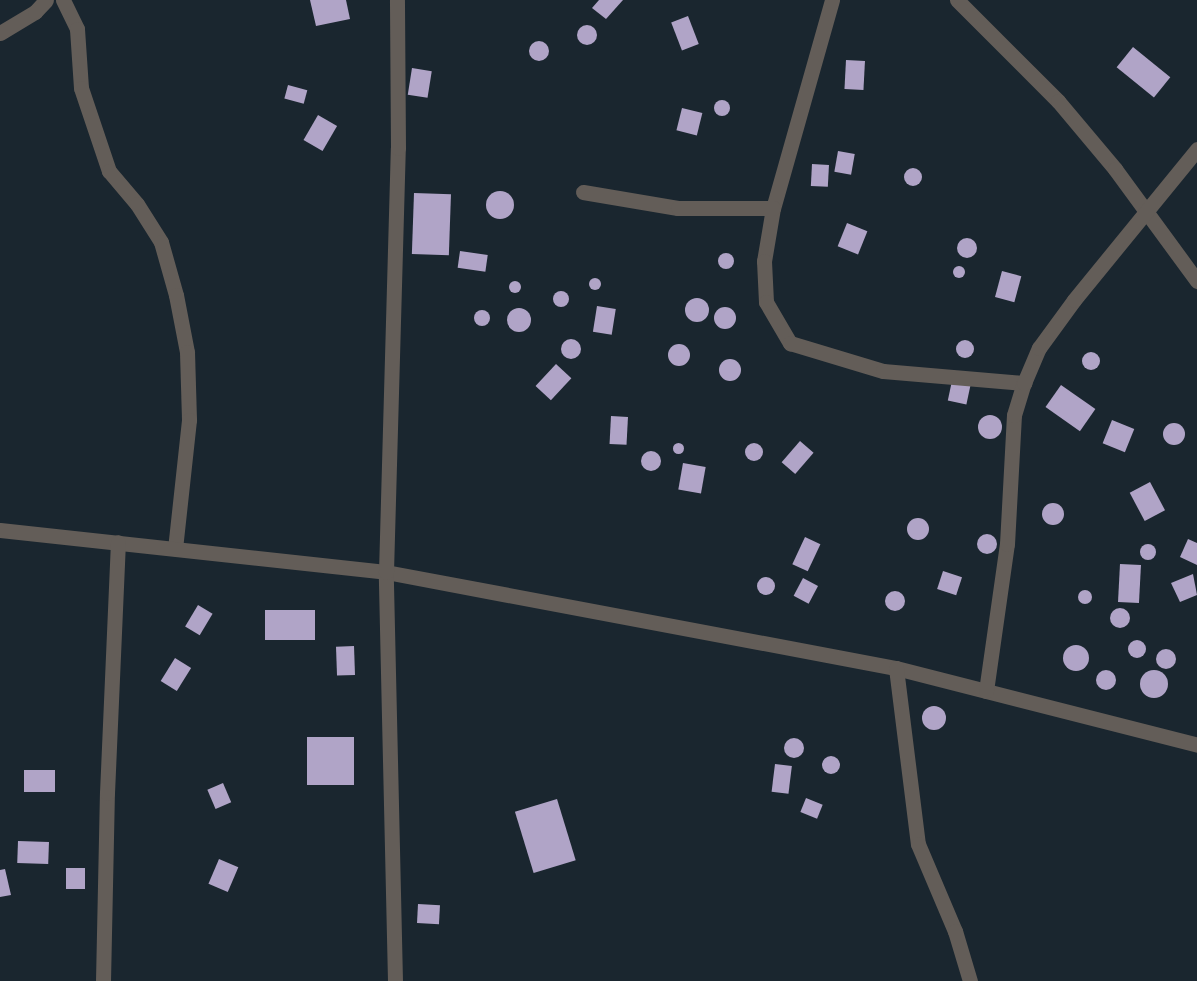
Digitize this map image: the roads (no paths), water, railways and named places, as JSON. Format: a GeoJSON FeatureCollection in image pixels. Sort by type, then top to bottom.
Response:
{"type":"FeatureCollection","features":[{"type":"Feature","properties":{"kind":"street"},"geometry":{"type":"LineString","coordinates":[[0,33],[35,12],[46,0]]}},
{"type":"Feature","properties":{"kind":"street"},"geometry":{"type":"LineString","coordinates":[[63,0],[76,29],[81,88],[108,171],[137,204],[161,242],[176,295],[187,352],[189,420],[175,548]]}},
{"type":"Feature","properties":{"kind":"street"},"geometry":{"type":"LineString","coordinates":[[395,981],[386,572],[398,148],[397,0]]}},
{"type":"Feature","properties":{"kind":"street"},"geometry":{"type":"LineString","coordinates":[[832,0],[773,208],[764,261],[766,302],[790,342],[882,371],[1024,383]]}},
{"type":"Feature","properties":{"kind":"street"},"geometry":{"type":"LineString","coordinates":[[963,2],[1058,101],[1115,169],[1145,213],[1197,281]]}},
{"type":"Feature","properties":{"kind":"street"},"geometry":{"type":"LineString","coordinates":[[986,691],[1007,544],[1014,415],[1024,383],[1039,348],[1074,300],[1197,150]]}},
{"type":"Feature","properties":{"kind":"street"},"geometry":{"type":"LineString","coordinates":[[583,192],[678,208],[773,208]]}},
{"type":"Feature","properties":{"kind":"street"},"geometry":{"type":"LineString","coordinates":[[0,530],[386,572],[896,668],[1197,745]]}},
{"type":"Feature","properties":{"kind":"street"},"geometry":{"type":"LineString","coordinates":[[103,981],[106,793],[118,542]]}},
{"type":"Feature","properties":{"kind":"street"},"geometry":{"type":"LineString","coordinates":[[896,668],[918,844],[955,931],[970,981]]}}]}
